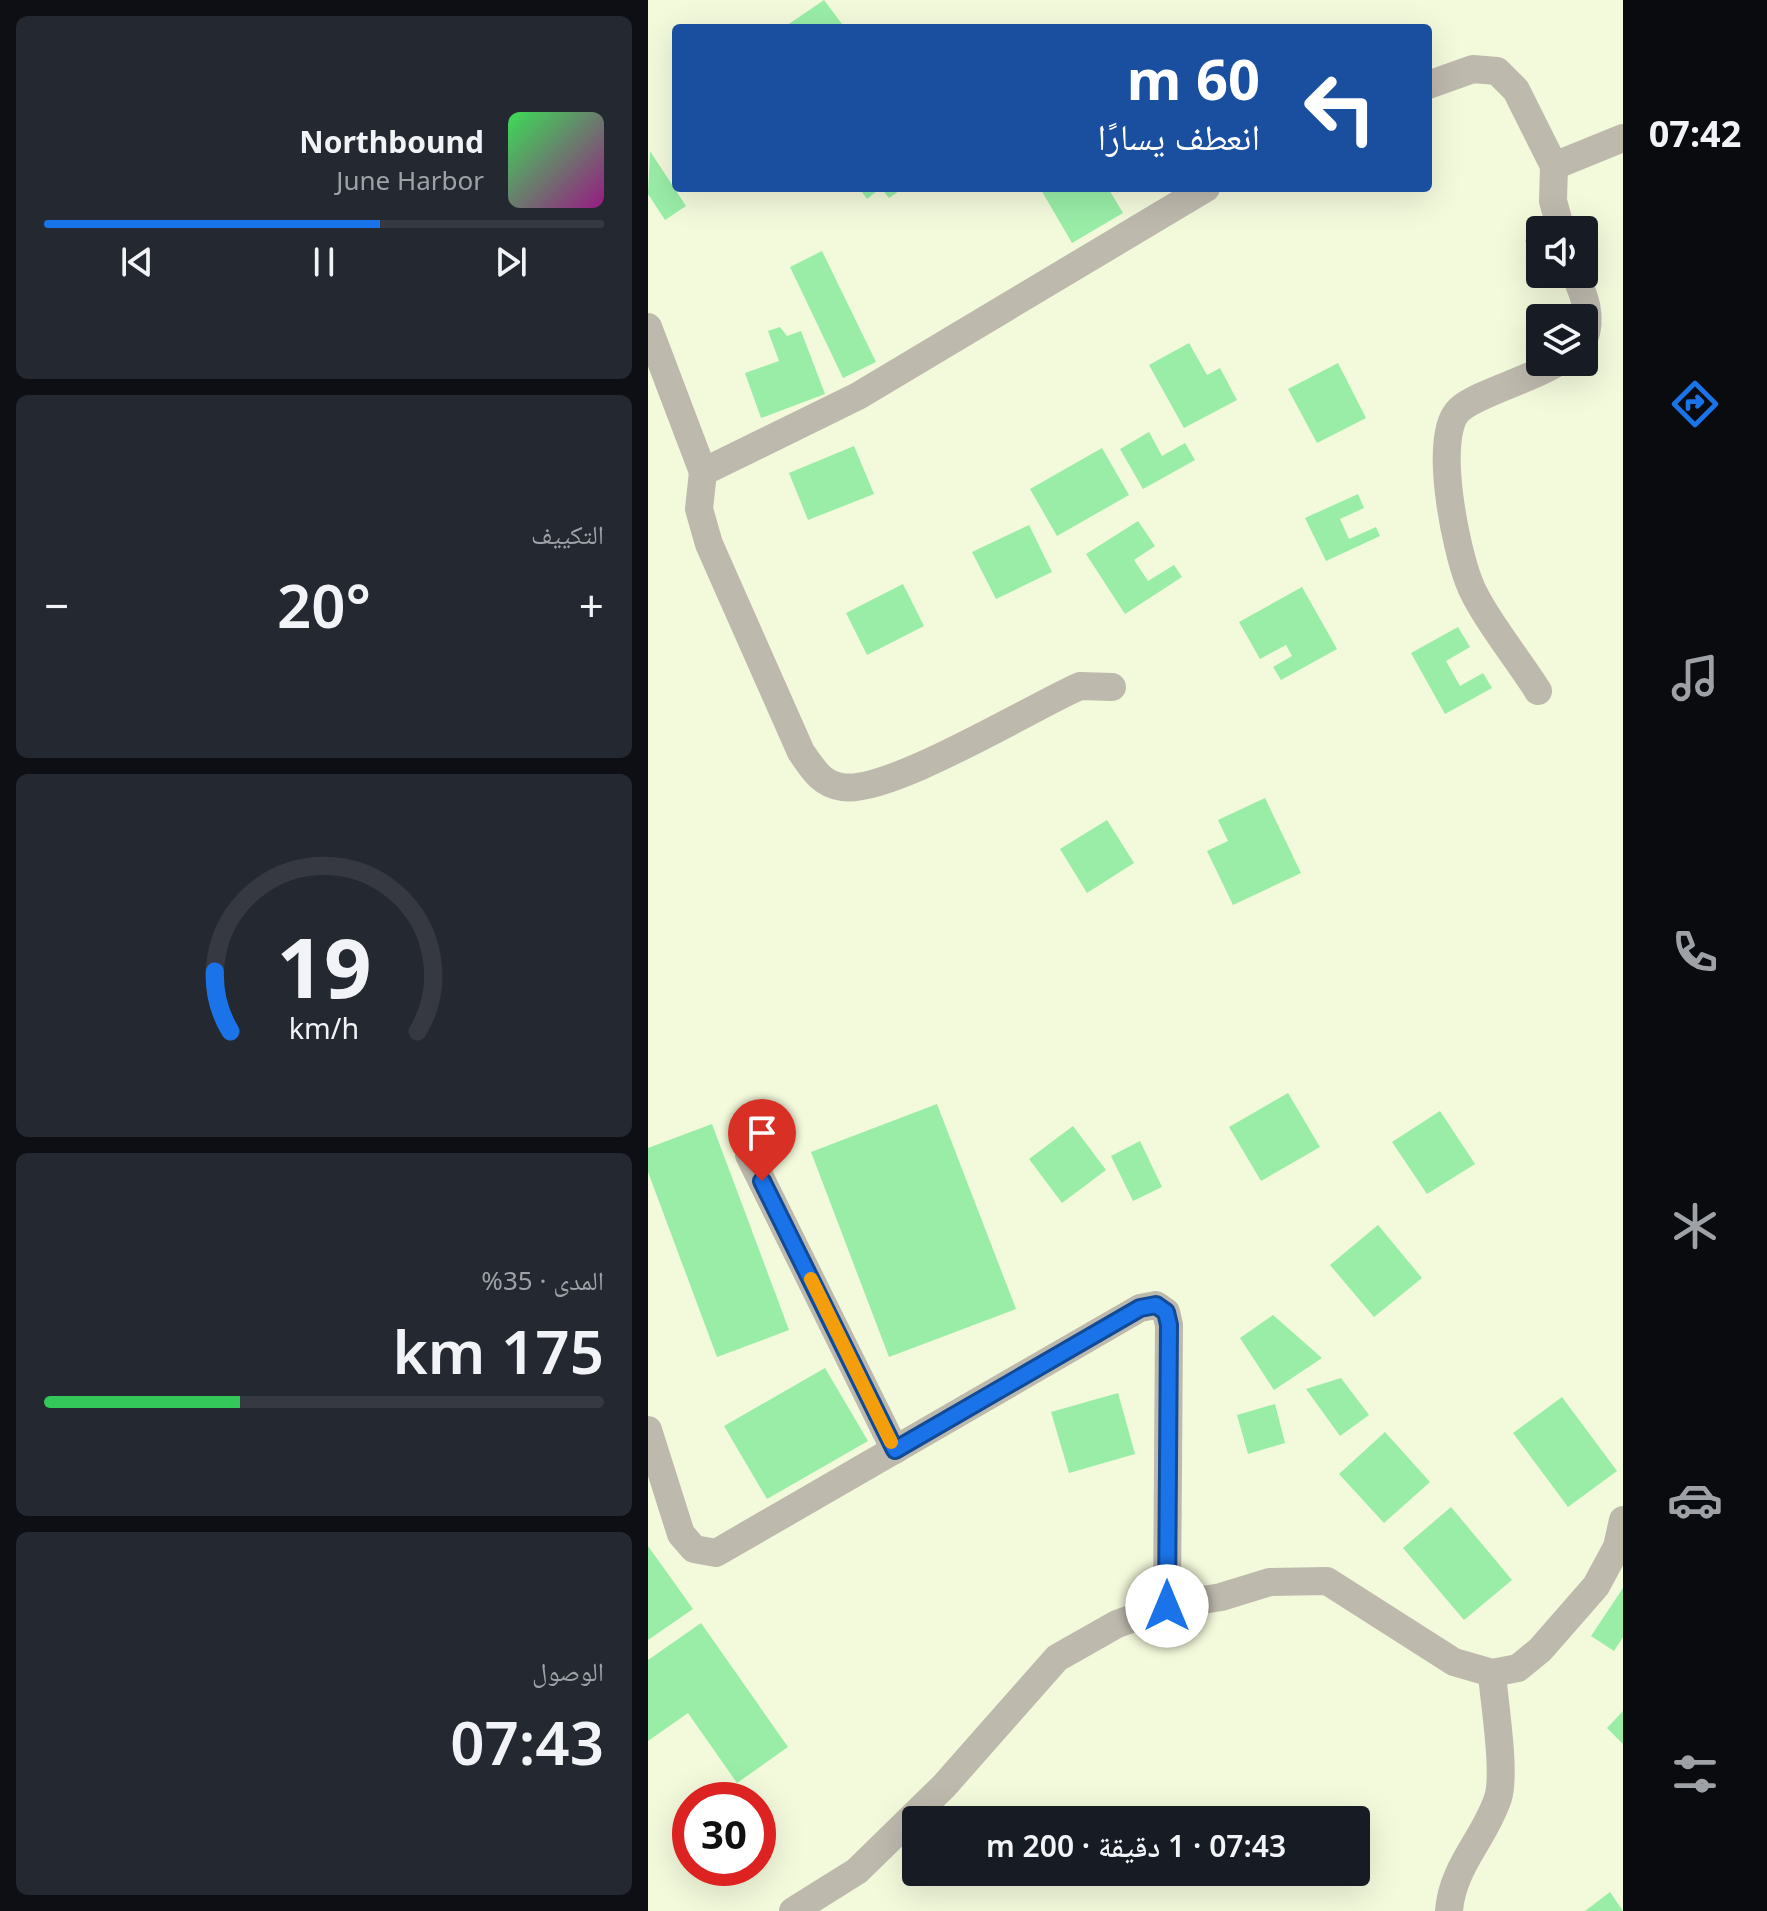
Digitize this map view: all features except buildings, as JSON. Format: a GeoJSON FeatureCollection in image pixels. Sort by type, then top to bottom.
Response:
{"type":"FeatureCollection","features":[{"type":"Feature","properties":{"kind":"street"},"geometry":{"type":"LineString","coordinates":[[1432,84],[1473,69],[1497,71],[1516,90],[1554,166],[1553,201],[1557,216]]}},
{"type":"Feature","properties":{"kind":"street"},"geometry":{"type":"LineString","coordinates":[[1554,166],[1623,138]]}},
{"type":"Feature","properties":{"kind":"street"},"geometry":{"type":"LineString","coordinates":[[703,472],[858,396],[1199,192]]}},
{"type":"Feature","properties":{"kind":"street"},"geometry":{"type":"LineString","coordinates":[[648,327],[703,472],[699,509],[709,544],[801,752],[820,779],[840,787],[855,788],[896,778],[1080,686],[1112,687]]}},
{"type":"Feature","properties":{"kind":"street"},"geometry":{"type":"LineString","coordinates":[[1529,376],[1459,409],[1449,426],[1445,450],[1448,488],[1469,583],[1538,691]]}},
{"type":"Feature","properties":{"kind":"street"},"geometry":{"type":"LineString","coordinates":[[749,1155],[895,1450]]}},
{"type":"Feature","properties":{"kind":"street"},"geometry":{"type":"LineString","coordinates":[[648,1430],[681,1534],[694,1549],[716,1553],[1140,1308],[1156,1305],[1166,1312],[1169,1325],[1167,1606]]}},
{"type":"Feature","properties":{"kind":"street"},"geometry":{"type":"LineString","coordinates":[[793,1911],[857,1871],[944,1786],[1057,1658],[1117,1624],[1167,1606],[1221,1597],[1270,1582],[1327,1581],[1454,1662],[1492,1673],[1518,1668],[1540,1650],[1596,1586],[1617,1547],[1623,1520]]}},
{"type":"Feature","properties":{"kind":"street"},"geometry":{"type":"LineString","coordinates":[[1449,1911],[1450,1895],[1462,1862],[1486,1829],[1499,1793],[1492,1673]]}},
{"type":"Feature","properties":{"kind":"slow traffic"},"geometry":{"type":"LineString","coordinates":[[811,1279],[891,1442]]}},
{"type":"Feature","properties":{"kind":"route"},"geometry":{"type":"LineString","coordinates":[[762,1181],[895,1450],[1140,1308],[1156,1305],[1166,1312],[1169,1325],[1167,1606]]}}]}
